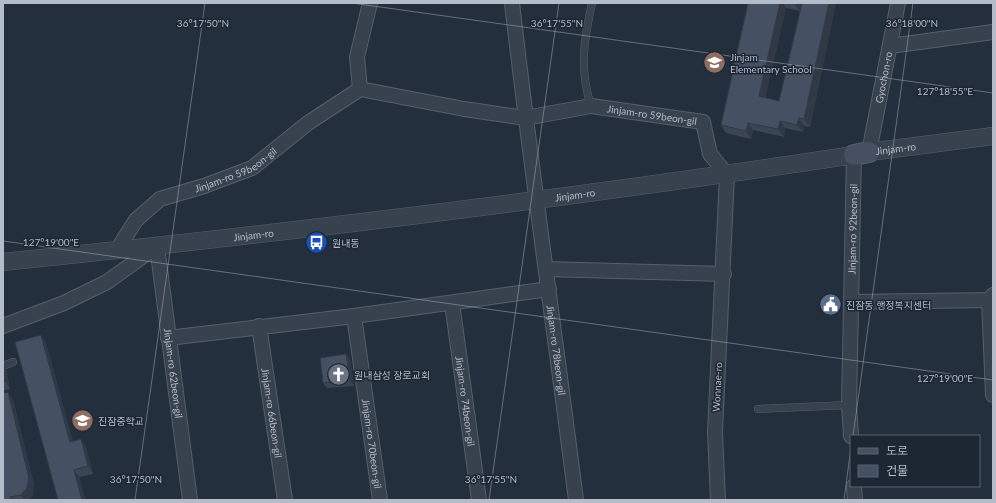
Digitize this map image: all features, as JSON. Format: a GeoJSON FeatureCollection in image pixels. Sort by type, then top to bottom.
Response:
{"type":"FeatureCollection","features":[{"type":"Feature","properties":{"kind":"street"},"geometry":{"type":"LineString","coordinates":[[360,89],[357,57],[370,3]]}},
{"type":"Feature","properties":{"kind":"street"},"geometry":{"type":"LineString","coordinates":[[512,3],[525,118]]}},
{"type":"Feature","properties":{"kind":"street","name":"Gyochon-ro"},"geometry":{"type":"LineString","coordinates":[[862,154],[890,46],[898,3]]}},
{"type":"Feature","properties":{"kind":"street"},"geometry":{"type":"LineString","coordinates":[[890,46],[993,32]]}},
{"type":"Feature","properties":{"kind":"street","name":"Jinjam-ro 59beon-gil"},"geometry":{"type":"LineString","coordinates":[[118,250],[136,220],[160,199],[204,186],[252,168],[308,123],[360,89],[464,109],[525,118],[591,106],[703,122],[710,154],[727,175]]}},
{"type":"Feature","properties":{"kind":"street","name":"Jinjam-ro 78beon-gil"},"geometry":{"type":"LineString","coordinates":[[525,118],[576,500]]}},
{"type":"Feature","properties":{"kind":"street","name":"Jinjam-ro"},"geometry":{"type":"LineString","coordinates":[[3,262],[157,246],[536,201],[993,136]]}},
{"type":"Feature","properties":{"kind":"street","name":"Jinjam-ro 92beon-gil"},"geometry":{"type":"LineString","coordinates":[[851,435],[849,405],[851,302],[862,154]]}},
{"type":"Feature","properties":{"kind":"street","name":"Wonnae-ro"},"geometry":{"type":"LineString","coordinates":[[718,500],[714,432],[724,274],[727,175]]}},
{"type":"Feature","properties":{"kind":"street","name":"Jinjam-ro"},"geometry":{"type":"LineString","coordinates":[[3,326],[64,303],[107,282],[157,246]]}},
{"type":"Feature","properties":{"kind":"street","name":"Jinjam-ro 62beon-gil"},"geometry":{"type":"LineString","coordinates":[[157,246],[190,500]]}},
{"type":"Feature","properties":{"kind":"street"},"geometry":{"type":"LineString","coordinates":[[546,269],[724,274]]}},
{"type":"Feature","properties":{"kind":"street"},"geometry":{"type":"LineString","coordinates":[[168,338],[259,326],[354,316],[549,289]]}},
{"type":"Feature","properties":{"kind":"street"},"geometry":{"type":"LineString","coordinates":[[851,302],[992,298],[993,395]]}},
{"type":"Feature","properties":{"kind":"street","name":"Jinjam-ro 74beon-gil"},"geometry":{"type":"LineString","coordinates":[[452,303],[479,500]]}},
{"type":"Feature","properties":{"kind":"street","name":"Jinjam-ro 70beon-gil"},"geometry":{"type":"LineString","coordinates":[[354,316],[380,500]]}},
{"type":"Feature","properties":{"kind":"street","name":"Jinjam-ro 66beon-gil"},"geometry":{"type":"LineString","coordinates":[[259,326],[285,500]]}},
{"type":"Feature","properties":{"kind":"street"},"geometry":{"type":"LineString","coordinates":[[854,487],[855,500]]}},
{"type":"Feature","properties":{"kind":"lane"},"geometry":{"type":"LineString","coordinates":[[591,106],[585,87],[584,43],[592,3]]}},
{"type":"Feature","properties":{"kind":"lane"},"geometry":{"type":"LineString","coordinates":[[3,366],[13,362]]}},
{"type":"Feature","properties":{"kind":"lane"},"geometry":{"type":"LineString","coordinates":[[758,409],[849,405]]}},
{"type":"Feature","properties":{"kind":"building"},"geometry":{"type":"Polygon","coordinates":[[[748,3],[780,3],[759,96],[779,101],[802,3],[829,3],[804,119],[799,118],[797,125],[780,121],[778,129],[748,123],[746,131],[721,125],[748,3]]]}},
{"type":"Feature","properties":{"kind":"building"},"geometry":{"type":"Polygon","coordinates":[[[41,335],[70,442],[81,439],[88,466],[74,470],[82,500],[58,500],[15,342],[41,335]]]}},
{"type":"Feature","properties":{"kind":"building","name":"원내삼성 장로교회"},"geometry":{"type":"Polygon","coordinates":[[[346,354],[350,381],[323,383],[320,358],[346,354]]]}},
{"type":"Feature","properties":{"kind":"building"},"geometry":{"type":"Polygon","coordinates":[[[8,392],[29,478],[27,488],[21,495],[10,497],[11,500],[3,500],[3,393],[8,392]]]}},
{"type":"Feature","properties":{"kind":"place","name":"Jinjam Elementary School"},"geometry":{"type":"Point","coordinates":[714,63]}},
{"type":"Feature","properties":{"kind":"place","name":"원내동"},"geometry":{"type":"Point","coordinates":[316,243]}},
{"type":"Feature","properties":{"kind":"place","name":"진잠동 행정복지센터"},"geometry":{"type":"Point","coordinates":[831,305]}},
{"type":"Feature","properties":{"kind":"place","name":"원내삼성 장로교회"},"geometry":{"type":"Point","coordinates":[339,375]}},
{"type":"Feature","properties":{"kind":"place","name":"진잠중학교"},"geometry":{"type":"Point","coordinates":[83,421]}}]}
